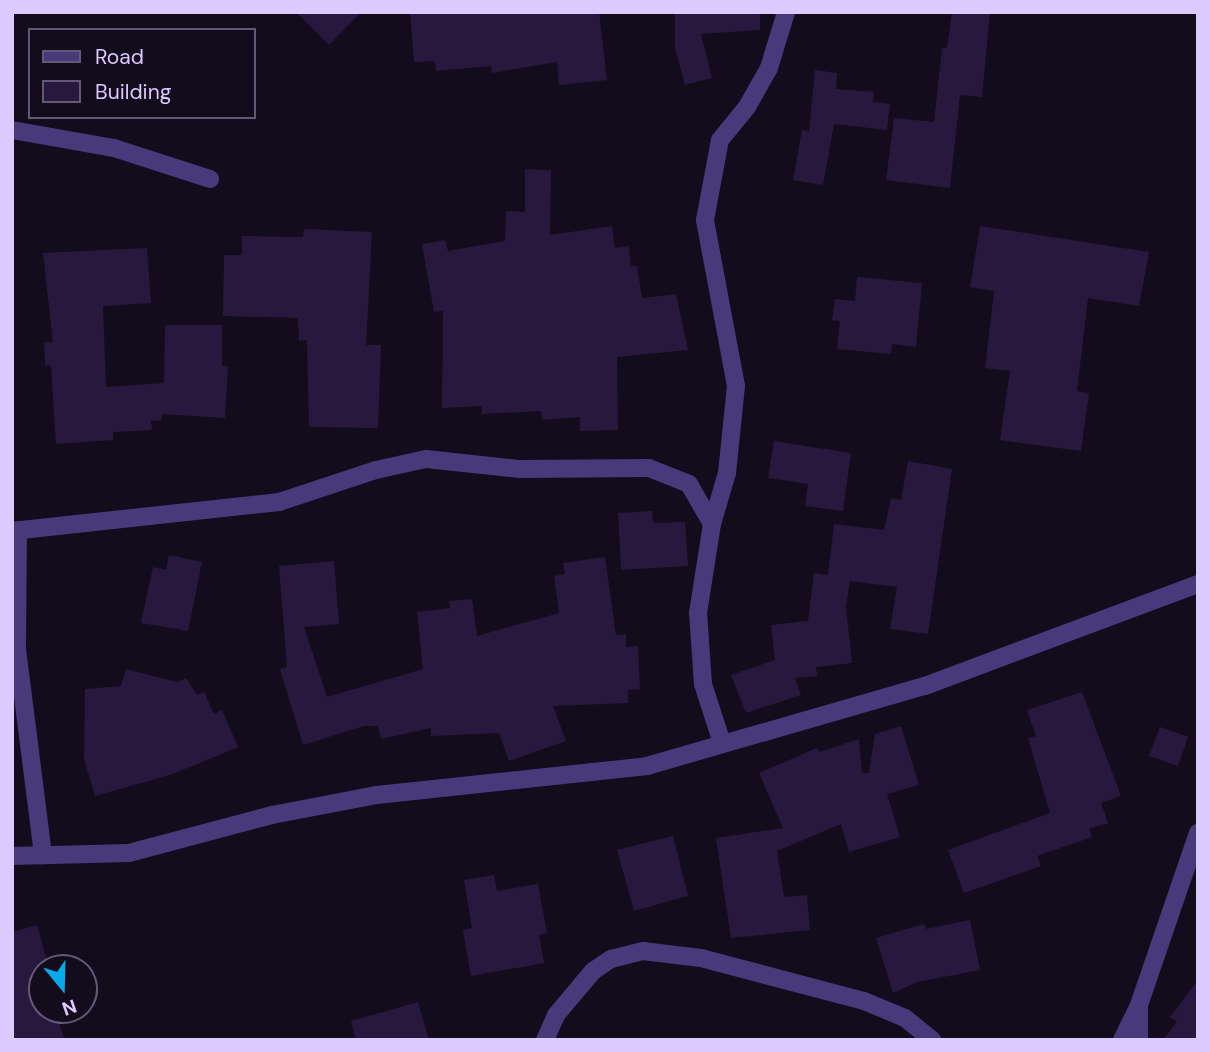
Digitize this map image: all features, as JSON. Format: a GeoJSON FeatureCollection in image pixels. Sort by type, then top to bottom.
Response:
{"type":"FeatureCollection","features":[{"type":"Feature","properties":{"kind":"street"},"geometry":{"type":"LineString","coordinates":[[722,743],[703,684],[697,645],[698,613],[712,524],[727,473],[736,386],[705,220],[720,140],[747,107],[769,68],[786,12]]}},
{"type":"Feature","properties":{"kind":"street"},"geometry":{"type":"LineString","coordinates":[[12,130],[114,148],[210,179]]}},
{"type":"Feature","properties":{"kind":"street"},"geometry":{"type":"LineString","coordinates":[[43,855],[17,649],[15,530],[279,502],[376,470],[426,459],[520,469],[649,468],[689,484],[712,524]]}},
{"type":"Feature","properties":{"kind":"street"},"geometry":{"type":"LineString","coordinates":[[12,856],[129,853],[272,815],[377,795],[647,766],[925,686],[1198,584]]}},
{"type":"Feature","properties":{"kind":"street"},"geometry":{"type":"LineString","coordinates":[[1122,1040],[1139,1005],[1198,833]]}},
{"type":"Feature","properties":{"kind":"street"},"geometry":{"type":"LineString","coordinates":[[545,1040],[556,1015],[593,971],[611,959],[643,951],[701,958],[812,990],[864,1001],[905,1018],[932,1040]]}},
{"type":"Feature","properties":{"kind":"street"},"geometry":{"type":"LineString","coordinates":[[1139,1005],[1139,1040]]}},
{"type":"Feature","properties":{"kind":"building"},"geometry":{"type":"Polygon","coordinates":[[[296,12],[361,12],[329,45],[296,12]]]}},
{"type":"Feature","properties":{"kind":"building"},"geometry":{"type":"Polygon","coordinates":[[[410,12],[599,12],[607,80],[559,85],[557,62],[492,73],[491,66],[436,71],[435,61],[414,62],[410,12]]]}},
{"type":"Feature","properties":{"kind":"building"},"geometry":{"type":"Polygon","coordinates":[[[675,12],[760,12],[760,30],[701,34],[712,78],[685,85],[675,48],[675,12]]]}},
{"type":"Feature","properties":{"kind":"building"},"geometry":{"type":"Polygon","coordinates":[[[952,12],[990,12],[982,97],[960,95],[950,188],[886,180],[894,118],[934,122],[942,48],[947,48],[952,12]]]}},
{"type":"Feature","properties":{"kind":"building"},"geometry":{"type":"Polygon","coordinates":[[[815,70],[837,73],[836,89],[874,92],[873,102],[890,104],[887,130],[834,124],[823,185],[793,180],[802,130],[809,131],[815,70]]]}},
{"type":"Feature","properties":{"kind":"building"},"geometry":{"type":"Polygon","coordinates":[[[525,169],[551,170],[550,235],[612,226],[615,248],[629,246],[631,266],[637,266],[642,298],[676,294],[688,350],[617,357],[618,430],[580,431],[580,417],[542,420],[541,411],[482,414],[482,406],[442,408],[443,311],[434,312],[422,244],[445,240],[448,251],[505,241],[506,211],[525,212],[525,169]]]}},
{"type":"Feature","properties":{"kind":"building"},"geometry":{"type":"Polygon","coordinates":[[[980,226],[1149,252],[1139,306],[1088,298],[1077,391],[1089,393],[1081,451],[1000,440],[1010,371],[985,368],[994,291],[970,287],[980,226]]]}},
{"type":"Feature","properties":{"kind":"building"},"geometry":{"type":"Polygon","coordinates":[[[304,229],[372,232],[366,345],[381,345],[378,428],[309,427],[307,340],[299,341],[298,318],[223,316],[224,255],[242,255],[242,236],[303,237],[304,229]]]}},
{"type":"Feature","properties":{"kind":"building"},"geometry":{"type":"Polygon","coordinates":[[[147,248],[151,303],[103,306],[106,387],[164,383],[165,325],[222,325],[222,366],[228,366],[225,418],[161,414],[162,420],[151,421],[152,430],[113,432],[113,440],[56,444],[51,365],[45,365],[44,342],[53,342],[43,253],[147,248]]]}},
{"type":"Feature","properties":{"kind":"building"},"geometry":{"type":"Polygon","coordinates":[[[857,277],[922,283],[916,347],[892,344],[891,354],[837,349],[840,321],[832,320],[835,299],[855,301],[857,277]]]}},
{"type":"Feature","properties":{"kind":"building"},"geometry":{"type":"Polygon","coordinates":[[[774,441],[851,453],[843,511],[805,506],[808,484],[768,478],[774,441]]]}},
{"type":"Feature","properties":{"kind":"building"},"geometry":{"type":"Polygon","coordinates":[[[908,461],[952,469],[928,634],[890,629],[897,587],[850,581],[846,607],[852,663],[816,667],[817,676],[795,678],[801,695],[746,713],[731,675],[775,660],[771,625],[808,621],[814,573],[828,575],[834,524],[884,530],[891,498],[901,500],[908,461]]]}},
{"type":"Feature","properties":{"kind":"building"},"geometry":{"type":"Polygon","coordinates":[[[652,511],[653,523],[685,522],[688,566],[621,570],[618,513],[652,511]]]}},
{"type":"Feature","properties":{"kind":"building"},"geometry":{"type":"Polygon","coordinates":[[[169,555],[202,562],[188,631],[141,623],[153,567],[166,570],[169,555]]]}},
{"type":"Feature","properties":{"kind":"building"},"geometry":{"type":"Polygon","coordinates":[[[605,557],[616,635],[626,634],[626,647],[638,646],[640,689],[628,690],[628,703],[553,706],[566,741],[509,761],[499,733],[431,736],[431,728],[381,739],[378,726],[364,726],[303,745],[280,669],[287,667],[279,566],[334,561],[339,624],[304,627],[327,697],[423,669],[417,612],[450,608],[449,601],[472,599],[477,636],[559,613],[554,576],[565,574],[563,563],[605,557]]]}},
{"type":"Feature","properties":{"kind":"building"},"geometry":{"type":"Polygon","coordinates":[[[126,669],[177,682],[186,678],[197,695],[204,692],[214,714],[222,710],[238,747],[173,774],[95,796],[84,759],[85,689],[121,686],[126,669]]]}},
{"type":"Feature","properties":{"kind":"building"},"geometry":{"type":"Polygon","coordinates":[[[1082,692],[1121,796],[1101,803],[1108,823],[1089,829],[1092,837],[1037,856],[1041,866],[964,893],[948,850],[1050,813],[1028,738],[1036,736],[1027,710],[1082,692]]]}},
{"type":"Feature","properties":{"kind":"building"},"geometry":{"type":"Polygon","coordinates":[[[901,726],[919,785],[887,794],[900,837],[849,852],[841,824],[777,851],[784,897],[807,895],[810,930],[731,938],[716,838],[783,828],[759,773],[817,748],[819,752],[859,739],[862,773],[869,773],[875,734],[901,726]]]}},
{"type":"Feature","properties":{"kind":"building"},"geometry":{"type":"Polygon","coordinates":[[[1160,727],[1188,737],[1178,766],[1149,756],[1160,727]]]}},
{"type":"Feature","properties":{"kind":"building"},"geometry":{"type":"Polygon","coordinates":[[[673,836],[688,896],[634,911],[617,850],[673,836]]]}},
{"type":"Feature","properties":{"kind":"building"},"geometry":{"type":"Polygon","coordinates":[[[494,875],[497,891],[538,884],[547,933],[539,935],[544,963],[471,976],[463,930],[472,928],[464,880],[494,875]]]}},
{"type":"Feature","properties":{"kind":"building"},"geometry":{"type":"Polygon","coordinates":[[[970,920],[980,970],[917,982],[893,993],[876,938],[924,924],[926,929],[970,920]]]}},
{"type":"Feature","properties":{"kind":"building"},"geometry":{"type":"Polygon","coordinates":[[[37,925],[45,954],[28,954],[28,1024],[59,1024],[65,1040],[12,1040],[12,932],[37,925]]]}},
{"type":"Feature","properties":{"kind":"building"},"geometry":{"type":"Polygon","coordinates":[[[1198,980],[1198,1040],[1163,1040],[1177,1022],[1170,1017],[1198,980]]]}},
{"type":"Feature","properties":{"kind":"building"},"geometry":{"type":"Polygon","coordinates":[[[418,1002],[429,1040],[356,1040],[351,1021],[418,1002]]]}}]}
